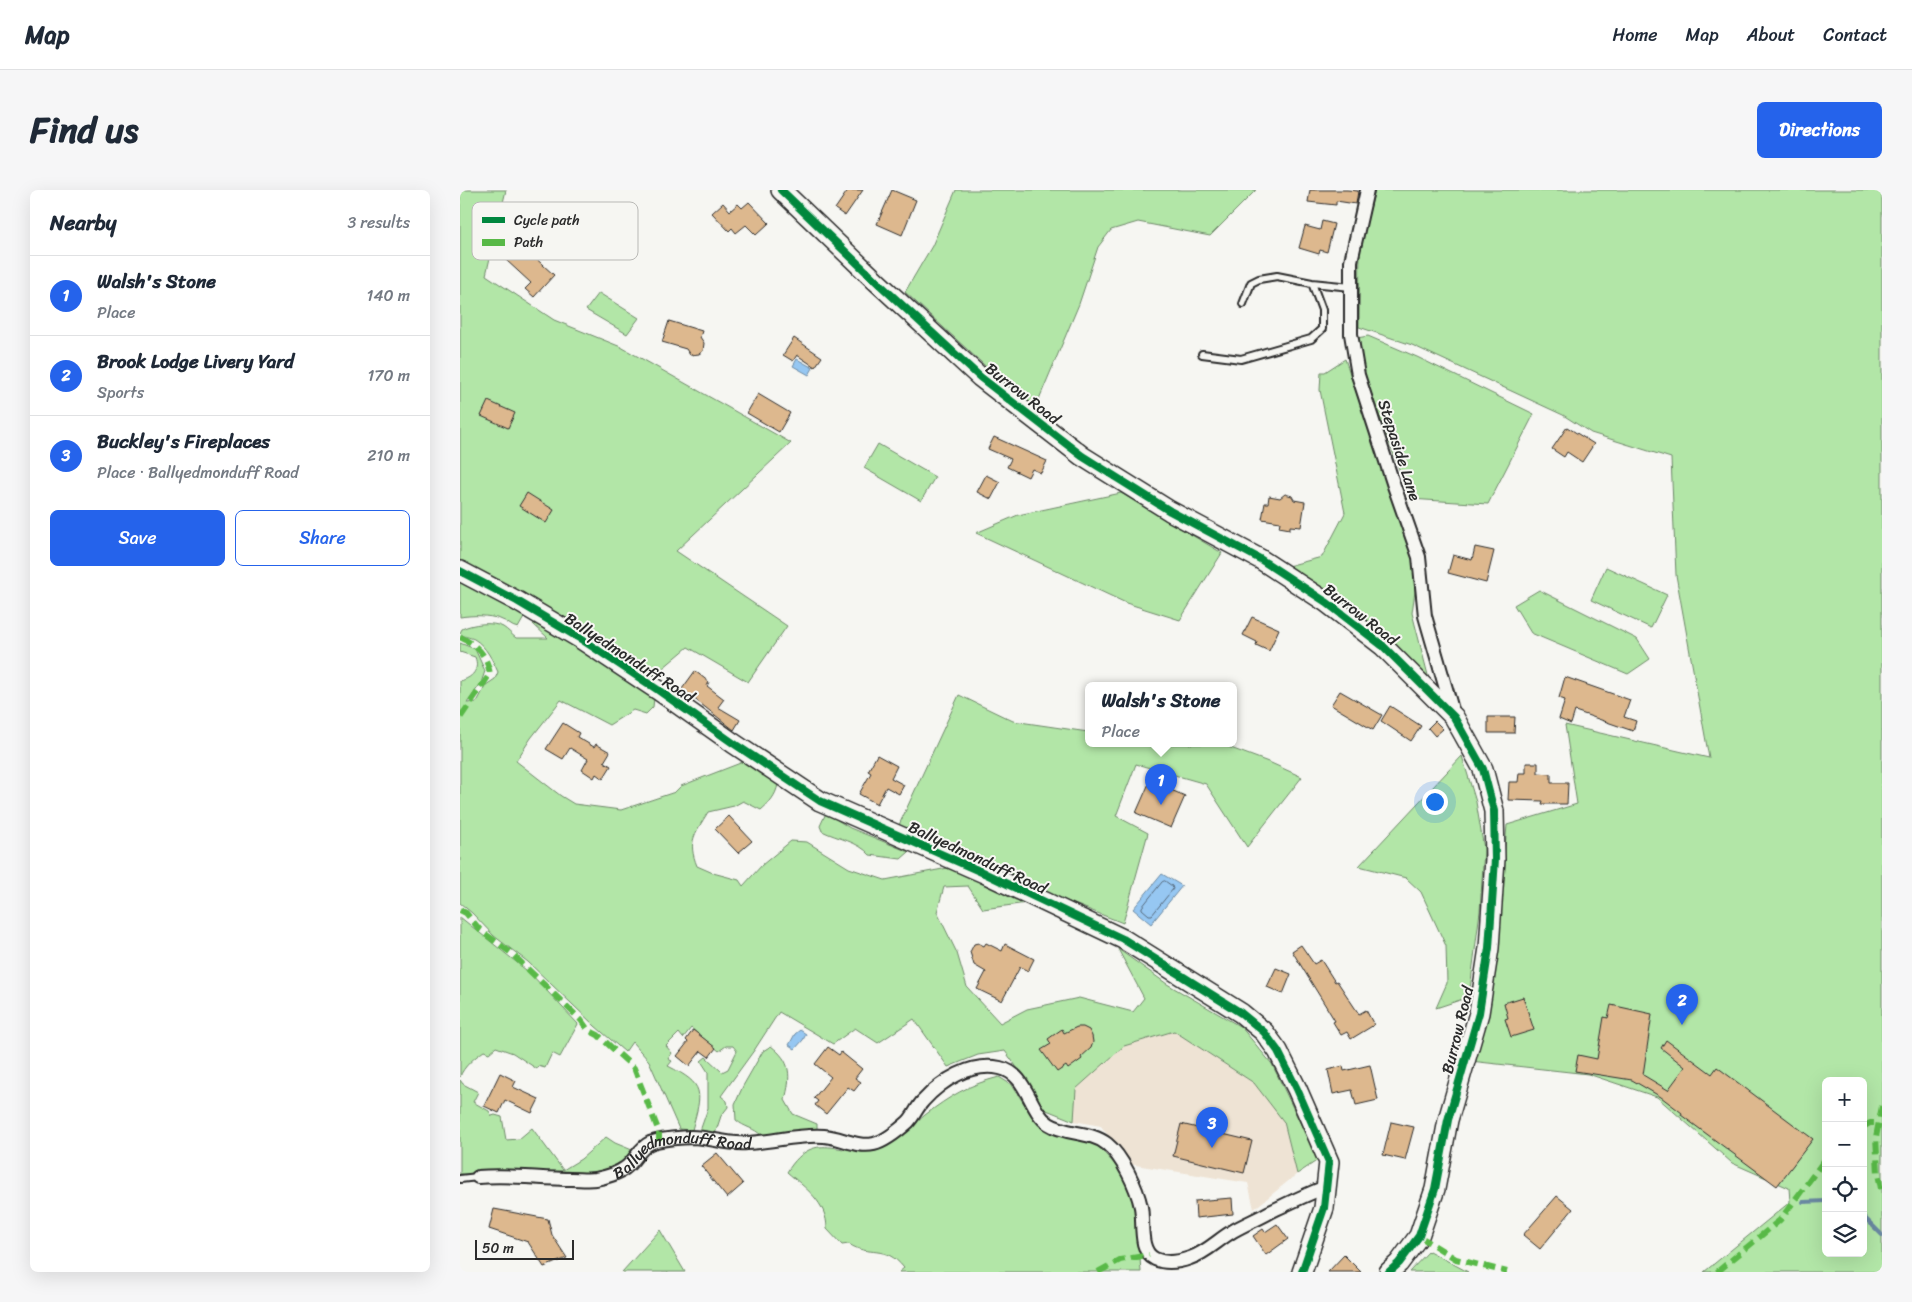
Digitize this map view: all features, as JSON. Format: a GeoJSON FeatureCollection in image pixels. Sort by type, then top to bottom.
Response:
{"type":"FeatureCollection","features":[{"type":"Feature","properties":{"kind":"street","name":"Burrow Road"},"geometry":{"type":"LineString","coordinates":[[782,190],[876,281],[980,377],[1082,456],[1170,511],[1260,559],[1326,602],[1382,646],[1454,718],[1483,769],[1494,811],[1495,859],[1489,948],[1479,1013],[1448,1120],[1435,1188],[1419,1236],[1399,1263],[1389,1272]]}},
{"type":"Feature","properties":{"kind":"street","name":"Stepaside Lane"},"geometry":{"type":"LineString","coordinates":[[1367,190],[1351,261],[1353,311],[1351,334],[1358,375],[1419,557],[1426,616],[1454,718]]}},
{"type":"Feature","properties":{"kind":"street","name":"Ballyedmonduff Road"},"geometry":{"type":"LineString","coordinates":[[460,571],[518,601],[581,639],[820,800],[968,866],[1123,939],[1241,1013],[1264,1032],[1297,1089],[1328,1162],[1324,1208],[1302,1272]]}},
{"type":"Feature","properties":{"kind":"street","name":"Ballyedmonduff Road"},"geometry":{"type":"LineString","coordinates":[[478,1177],[495,1175],[594,1179],[626,1168],[643,1148],[650,1143],[693,1137],[731,1143],[747,1143],[777,1138],[824,1136],[856,1144],[870,1145],[884,1139],[909,1121],[922,1102],[942,1083],[966,1070],[987,1067],[1001,1068],[1013,1073],[1022,1084],[1043,1119],[1052,1126],[1107,1144],[1117,1156],[1130,1178],[1141,1208],[1144,1244],[1149,1255],[1156,1259],[1165,1262],[1191,1258],[1238,1228],[1300,1197],[1326,1187]]}},
{"type":"Feature","properties":{"kind":"lane"},"geometry":{"type":"LineString","coordinates":[[1243,304],[1251,284],[1258,278],[1277,276],[1312,283],[1351,286]]}},
{"type":"Feature","properties":{"kind":"lane"},"geometry":{"type":"LineString","coordinates":[[1202,354],[1241,360],[1311,339],[1322,329],[1322,310],[1312,283]]}},
{"type":"Feature","properties":{"kind":"lane"},"geometry":{"type":"LineString","coordinates":[[460,1179],[478,1177]]}},
{"type":"Feature","properties":{"kind":"shaded area"},"geometry":{"type":"Polygon","coordinates":[[[1174,1031],[1254,1083],[1284,1122],[1297,1174],[1254,1209],[1248,1183],[1129,1164],[1101,1126],[1074,1121],[1076,1089],[1124,1046],[1174,1031]]]}},
{"type":"Feature","properties":{"kind":"green space"},"geometry":{"type":"Polygon","coordinates":[[[460,190],[506,190],[503,202],[472,202],[472,260],[490,260],[486,275],[554,320],[621,347],[791,443],[676,551],[787,626],[748,682],[688,647],[650,679],[571,621],[460,561],[460,190]]]}},
{"type":"Feature","properties":{"kind":"green space"},"geometry":{"type":"Polygon","coordinates":[[[956,190],[1256,190],[1210,236],[1138,222],[1111,230],[1098,247],[1079,304],[1034,411],[905,292],[932,246],[956,190]]]}},
{"type":"Feature","properties":{"kind":"green space"},"geometry":{"type":"Polygon","coordinates":[[[1375,190],[1882,190],[1882,1272],[1704,1272],[1790,1202],[1789,1188],[1732,1163],[1657,1097],[1588,1074],[1470,1061],[1493,989],[1507,825],[1577,804],[1565,725],[1709,758],[1676,575],[1671,458],[1591,433],[1563,415],[1412,345],[1359,327],[1360,247],[1375,190]]]}},
{"type":"Feature","properties":{"kind":"green space"},"geometry":{"type":"Polygon","coordinates":[[[599,293],[639,318],[627,334],[586,310],[599,293]]]}},
{"type":"Feature","properties":{"kind":"green space"},"geometry":{"type":"Polygon","coordinates":[[[1368,336],[1417,357],[1534,414],[1488,504],[1410,499],[1366,379],[1357,338],[1368,336]]]}},
{"type":"Feature","properties":{"kind":"green space"},"geometry":{"type":"Polygon","coordinates":[[[1345,359],[1413,561],[1415,591],[1412,613],[1430,683],[1280,568],[1322,557],[1345,513],[1320,390],[1321,372],[1325,372],[1345,359]]]}},
{"type":"Feature","properties":{"kind":"green space"},"geometry":{"type":"Polygon","coordinates":[[[878,444],[935,477],[921,501],[864,468],[878,444]]]}},
{"type":"Feature","properties":{"kind":"green space"},"geometry":{"type":"Polygon","coordinates":[[[1121,493],[1222,553],[1180,620],[1126,603],[976,533],[1018,515],[1121,493]]]}},
{"type":"Feature","properties":{"kind":"green space"},"geometry":{"type":"Polygon","coordinates":[[[1606,567],[1667,595],[1651,628],[1591,600],[1606,567]]]}},
{"type":"Feature","properties":{"kind":"green space"},"geometry":{"type":"Polygon","coordinates":[[[460,577],[526,614],[518,628],[491,617],[460,617],[460,577]]]}},
{"type":"Feature","properties":{"kind":"green space"},"geometry":{"type":"Polygon","coordinates":[[[1539,590],[1637,639],[1650,659],[1628,674],[1531,633],[1514,605],[1539,590]]]}},
{"type":"Feature","properties":{"kind":"green space"},"geometry":{"type":"Polygon","coordinates":[[[536,622],[544,623],[654,698],[653,707],[646,714],[633,710],[609,725],[561,700],[531,738],[516,761],[561,796],[574,804],[621,810],[675,792],[681,786],[743,762],[778,784],[776,792],[761,810],[743,801],[734,806],[708,812],[694,838],[693,850],[697,866],[713,873],[739,880],[743,886],[762,865],[791,841],[807,842],[849,868],[885,880],[948,868],[991,885],[1027,903],[983,909],[968,886],[944,887],[937,912],[957,953],[967,987],[1000,1023],[1027,1009],[1079,998],[1133,1012],[1144,998],[1118,949],[1167,984],[1241,1027],[1272,1064],[1318,1160],[1297,1174],[1284,1122],[1254,1083],[1174,1031],[1124,1046],[1076,1089],[1074,1121],[1044,1109],[1005,1051],[978,1055],[948,1067],[914,1019],[878,1043],[855,1028],[833,1044],[779,1012],[721,1096],[727,1101],[728,1107],[721,1116],[715,1134],[700,1131],[708,1108],[708,1072],[701,1061],[706,1057],[722,1072],[728,1069],[737,1051],[733,1046],[726,1046],[719,1051],[691,1028],[683,1038],[679,1033],[666,1046],[672,1053],[668,1059],[672,1061],[668,1066],[689,1079],[698,1091],[698,1107],[692,1130],[679,1129],[649,1061],[632,1042],[625,1052],[528,962],[494,936],[460,903],[460,681],[474,673],[476,662],[475,657],[460,652],[460,643],[475,649],[485,671],[481,683],[467,703],[477,702],[486,685],[495,679],[498,672],[486,650],[474,639],[460,633],[466,627],[488,624],[503,627],[516,638],[548,638],[533,624],[536,622]]]}},
{"type":"Feature","properties":{"kind":"green space"},"geometry":{"type":"Polygon","coordinates":[[[959,695],[1013,721],[1085,732],[1085,747],[1228,747],[1302,777],[1247,847],[1206,784],[1136,764],[1116,816],[1148,833],[1123,923],[1059,898],[972,853],[899,825],[959,695]]]}},
{"type":"Feature","properties":{"kind":"green space"},"geometry":{"type":"Polygon","coordinates":[[[1462,756],[1476,802],[1484,849],[1480,911],[1469,997],[1436,1008],[1447,983],[1446,946],[1421,892],[1406,878],[1359,866],[1462,756]]]}},
{"type":"Feature","properties":{"kind":"green space"},"geometry":{"type":"Polygon","coordinates":[[[826,813],[850,828],[909,852],[901,859],[870,855],[854,843],[822,831],[820,826],[826,813]]]}},
{"type":"Feature","properties":{"kind":"green space"},"geometry":{"type":"Polygon","coordinates":[[[460,917],[531,974],[578,1024],[560,1057],[552,1053],[545,1068],[538,1066],[537,1069],[513,1053],[496,1047],[489,1053],[484,1051],[477,1056],[460,1077],[460,917]]]}},
{"type":"Feature","properties":{"kind":"green space"},"geometry":{"type":"Polygon","coordinates":[[[771,1046],[783,1058],[788,1070],[789,1077],[785,1100],[793,1114],[817,1124],[817,1129],[762,1136],[736,1120],[735,1104],[743,1086],[763,1051],[771,1046]]]}},
{"type":"Feature","properties":{"kind":"green space"},"geometry":{"type":"Polygon","coordinates":[[[999,1077],[1012,1085],[1030,1113],[1047,1128],[1094,1142],[1121,1171],[1136,1205],[1141,1272],[899,1272],[904,1268],[897,1260],[890,1256],[857,1248],[849,1244],[842,1245],[827,1229],[823,1211],[814,1196],[787,1172],[798,1158],[809,1150],[820,1147],[868,1150],[882,1147],[900,1137],[925,1115],[951,1097],[978,1084],[999,1077]]]}},
{"type":"Feature","properties":{"kind":"green space"},"geometry":{"type":"Polygon","coordinates":[[[460,1080],[463,1084],[478,1092],[473,1102],[489,1111],[492,1116],[502,1117],[506,1140],[519,1139],[532,1128],[563,1170],[581,1159],[606,1137],[632,1150],[633,1154],[624,1162],[610,1169],[578,1174],[460,1174],[460,1080]]]}},
{"type":"Feature","properties":{"kind":"green space"},"geometry":{"type":"Polygon","coordinates":[[[660,1230],[685,1272],[622,1272],[660,1230]]]}},
{"type":"Feature","properties":{"kind":"green space"},"geometry":{"type":"Polygon","coordinates":[[[1429,1251],[1468,1272],[1409,1272],[1429,1251]]]}},
{"type":"Feature","properties":{"kind":"water"},"geometry":{"type":"Polygon","coordinates":[[[797,359],[813,368],[809,375],[793,366],[797,359]]]}},
{"type":"Feature","properties":{"kind":"water"},"geometry":{"type":"Polygon","coordinates":[[[1162,874],[1182,886],[1151,924],[1133,909],[1162,874]]]}},
{"type":"Feature","properties":{"kind":"water"},"geometry":{"type":"Polygon","coordinates":[[[800,1030],[806,1034],[795,1049],[789,1045],[795,1034],[800,1030]]]}},
{"type":"Feature","properties":{"kind":"building"},"geometry":{"type":"Polygon","coordinates":[[[848,190],[863,190],[845,216],[835,209],[848,190]]]}},
{"type":"Feature","properties":{"kind":"building"},"geometry":{"type":"Polygon","coordinates":[[[892,190],[916,200],[902,235],[877,224],[892,190]]]}},
{"type":"Feature","properties":{"kind":"building"},"geometry":{"type":"Polygon","coordinates":[[[1310,190],[1358,191],[1356,204],[1336,201],[1336,205],[1308,202],[1310,190]]]}},
{"type":"Feature","properties":{"kind":"building"},"geometry":{"type":"Polygon","coordinates":[[[749,202],[769,223],[756,235],[746,225],[736,233],[732,228],[729,231],[712,213],[723,203],[730,211],[738,204],[742,208],[749,202]]]}},
{"type":"Feature","properties":{"kind":"building"},"geometry":{"type":"Polygon","coordinates":[[[1322,221],[1334,224],[1327,252],[1320,250],[1319,254],[1299,248],[1305,226],[1320,230],[1322,221]]]}},
{"type":"Feature","properties":{"kind":"building"},"geometry":{"type":"Polygon","coordinates":[[[506,260],[538,260],[554,275],[534,297],[525,289],[531,283],[506,260]]]}},
{"type":"Feature","properties":{"kind":"building"},"geometry":{"type":"Polygon","coordinates":[[[669,321],[702,331],[700,337],[704,343],[703,351],[699,354],[690,355],[686,349],[662,342],[669,321]]]}},
{"type":"Feature","properties":{"kind":"building"},"geometry":{"type":"Polygon","coordinates":[[[794,338],[822,357],[815,367],[797,355],[793,361],[783,355],[794,338]]]}},
{"type":"Feature","properties":{"kind":"building"},"geometry":{"type":"Polygon","coordinates":[[[758,394],[790,413],[779,432],[747,413],[758,394]]]}},
{"type":"Feature","properties":{"kind":"building"},"geometry":{"type":"Polygon","coordinates":[[[488,401],[515,413],[508,428],[481,416],[488,401]]]}},
{"type":"Feature","properties":{"kind":"building"},"geometry":{"type":"Polygon","coordinates":[[[1567,427],[1594,444],[1582,462],[1567,452],[1564,457],[1552,449],[1567,427]]]}},
{"type":"Feature","properties":{"kind":"building"},"geometry":{"type":"Polygon","coordinates":[[[994,437],[1047,461],[1041,473],[1032,469],[1028,477],[1007,467],[1011,459],[988,449],[994,437]]]}},
{"type":"Feature","properties":{"kind":"building"},"geometry":{"type":"Polygon","coordinates":[[[986,475],[1000,482],[991,499],[977,492],[986,475]]]}},
{"type":"Feature","properties":{"kind":"building"},"geometry":{"type":"Polygon","coordinates":[[[527,493],[554,510],[546,523],[519,506],[527,493]]]}},
{"type":"Feature","properties":{"kind":"building"},"geometry":{"type":"Polygon","coordinates":[[[1285,494],[1292,496],[1294,500],[1305,502],[1301,527],[1290,526],[1290,529],[1279,527],[1280,522],[1262,519],[1265,503],[1268,503],[1269,496],[1280,498],[1285,494]]]}},
{"type":"Feature","properties":{"kind":"building"},"geometry":{"type":"Polygon","coordinates":[[[1475,547],[1494,551],[1486,583],[1448,573],[1453,555],[1472,560],[1475,547]]]}},
{"type":"Feature","properties":{"kind":"building"},"geometry":{"type":"Polygon","coordinates":[[[1252,617],[1279,629],[1269,651],[1256,645],[1257,642],[1243,635],[1252,617]]]}},
{"type":"Feature","properties":{"kind":"building"},"geometry":{"type":"Polygon","coordinates":[[[695,671],[709,682],[707,686],[724,699],[718,707],[740,720],[734,730],[682,689],[695,671]]]}},
{"type":"Feature","properties":{"kind":"building"},"geometry":{"type":"Polygon","coordinates":[[[1565,677],[1630,700],[1624,717],[1636,721],[1633,731],[1575,711],[1571,724],[1559,719],[1565,700],[1559,698],[1565,677]]]}},
{"type":"Feature","properties":{"kind":"building"},"geometry":{"type":"Polygon","coordinates":[[[1340,691],[1382,715],[1373,730],[1331,705],[1340,691]]]}},
{"type":"Feature","properties":{"kind":"building"},"geometry":{"type":"Polygon","coordinates":[[[1390,706],[1421,726],[1411,741],[1381,721],[1390,706]]]}},
{"type":"Feature","properties":{"kind":"building"},"geometry":{"type":"Polygon","coordinates":[[[1488,717],[1515,717],[1514,733],[1488,733],[1488,717]]]}},
{"type":"Feature","properties":{"kind":"building"},"geometry":{"type":"Polygon","coordinates":[[[1435,721],[1443,729],[1435,736],[1428,728],[1435,721]]]}},
{"type":"Feature","properties":{"kind":"building"},"geometry":{"type":"Polygon","coordinates":[[[563,723],[579,733],[577,737],[594,747],[596,744],[610,752],[604,762],[611,766],[603,779],[596,774],[594,778],[582,770],[588,759],[570,748],[563,759],[546,749],[563,723]]]}},
{"type":"Feature","properties":{"kind":"building"},"geometry":{"type":"Polygon","coordinates":[[[877,755],[897,766],[891,778],[904,785],[899,794],[886,787],[877,804],[859,794],[871,773],[868,771],[877,755]]]}},
{"type":"Feature","properties":{"kind":"building"},"geometry":{"type":"Polygon","coordinates":[[[1526,763],[1538,763],[1538,773],[1551,774],[1551,783],[1568,783],[1567,804],[1542,804],[1543,801],[1508,800],[1509,782],[1518,782],[1519,773],[1526,773],[1526,763]]]}},
{"type":"Feature","properties":{"kind":"building"},"geometry":{"type":"Polygon","coordinates":[[[1150,781],[1185,796],[1171,828],[1136,813],[1150,781]]]}},
{"type":"Feature","properties":{"kind":"building"},"geometry":{"type":"Polygon","coordinates":[[[729,816],[752,841],[738,853],[715,829],[729,816]]]}},
{"type":"Feature","properties":{"kind":"building"},"geometry":{"type":"Polygon","coordinates":[[[978,943],[984,946],[986,943],[1002,951],[1005,944],[1034,959],[1028,971],[1020,967],[1002,1001],[977,989],[986,972],[974,965],[970,952],[974,944],[978,943]]]}},
{"type":"Feature","properties":{"kind":"building"},"geometry":{"type":"Polygon","coordinates":[[[1301,945],[1314,964],[1321,960],[1359,1014],[1366,1010],[1374,1025],[1351,1039],[1347,1032],[1341,1035],[1333,1022],[1335,1021],[1292,951],[1301,945]]]}},
{"type":"Feature","properties":{"kind":"building"},"geometry":{"type":"Polygon","coordinates":[[[1276,968],[1291,974],[1283,994],[1267,987],[1276,968]]]}},
{"type":"Feature","properties":{"kind":"building"},"geometry":{"type":"Polygon","coordinates":[[[1523,997],[1534,1030],[1511,1037],[1505,1019],[1508,1018],[1504,1003],[1523,997]]]}},
{"type":"Feature","properties":{"kind":"building"},"geometry":{"type":"Polygon","coordinates":[[[1611,1005],[1652,1014],[1643,1075],[1668,1090],[1685,1067],[1661,1048],[1666,1040],[1712,1074],[1717,1067],[1813,1139],[1777,1186],[1681,1115],[1682,1113],[1661,1097],[1632,1080],[1575,1071],[1578,1055],[1597,1059],[1604,1017],[1608,1018],[1611,1005]]]}},
{"type":"Feature","properties":{"kind":"building"},"geometry":{"type":"Polygon","coordinates":[[[1077,1027],[1089,1030],[1093,1042],[1091,1048],[1081,1057],[1082,1059],[1068,1069],[1066,1066],[1057,1072],[1041,1050],[1051,1044],[1048,1039],[1062,1029],[1064,1033],[1077,1027]]]}},
{"type":"Feature","properties":{"kind":"building"},"geometry":{"type":"Polygon","coordinates":[[[693,1030],[716,1048],[709,1057],[701,1051],[689,1066],[677,1056],[688,1042],[686,1040],[693,1030]]]}},
{"type":"Feature","properties":{"kind":"building"},"geometry":{"type":"Polygon","coordinates":[[[828,1047],[839,1055],[841,1052],[862,1069],[855,1078],[861,1082],[854,1091],[848,1087],[826,1114],[815,1105],[818,1101],[814,1098],[831,1077],[815,1064],[828,1047]]]}},
{"type":"Feature","properties":{"kind":"building"},"geometry":{"type":"Polygon","coordinates":[[[1370,1065],[1378,1100],[1356,1105],[1352,1090],[1333,1094],[1328,1070],[1343,1066],[1344,1071],[1370,1065]]]}},
{"type":"Feature","properties":{"kind":"building"},"geometry":{"type":"Polygon","coordinates":[[[500,1073],[516,1081],[513,1087],[539,1099],[532,1113],[505,1100],[499,1113],[484,1106],[500,1073]]]}},
{"type":"Feature","properties":{"kind":"building"},"geometry":{"type":"Polygon","coordinates":[[[1391,1122],[1414,1127],[1405,1160],[1383,1155],[1391,1122]]]}},
{"type":"Feature","properties":{"kind":"building"},"geometry":{"type":"Polygon","coordinates":[[[1181,1124],[1252,1141],[1244,1173],[1173,1156],[1181,1124]]]}},
{"type":"Feature","properties":{"kind":"building"},"geometry":{"type":"Polygon","coordinates":[[[717,1153],[743,1184],[727,1198],[701,1166],[717,1153]]]}},
{"type":"Feature","properties":{"kind":"building"},"geometry":{"type":"Polygon","coordinates":[[[1557,1196],[1573,1209],[1540,1249],[1523,1235],[1557,1196]]]}},
{"type":"Feature","properties":{"kind":"building"},"geometry":{"type":"Polygon","coordinates":[[[1232,1198],[1233,1214],[1196,1218],[1195,1201],[1232,1198]]]}},
{"type":"Feature","properties":{"kind":"building"},"geometry":{"type":"Polygon","coordinates":[[[494,1209],[548,1219],[552,1235],[567,1258],[544,1267],[528,1242],[489,1229],[494,1209]]]}},
{"type":"Feature","properties":{"kind":"building"},"geometry":{"type":"Polygon","coordinates":[[[1277,1224],[1288,1239],[1266,1255],[1253,1236],[1263,1229],[1265,1232],[1277,1224]]]}},
{"type":"Feature","properties":{"kind":"building"},"geometry":{"type":"Polygon","coordinates":[[[1344,1255],[1361,1272],[1328,1272],[1344,1255]]]}},
{"type":"Feature","properties":{"kind":"waterway"},"geometry":{"type":"LineString","coordinates":[[1803,1202],[1822,1201]]}},
{"type":"Feature","properties":{"kind":"waterway"},"geometry":{"type":"LineString","coordinates":[[1867,1220],[1882,1235]]}},
{"type":"Feature","properties":{"kind":"marked path"},"geometry":{"type":"LineString","coordinates":[[460,637],[480,651],[489,667],[490,674],[460,718]]}},
{"type":"Feature","properties":{"kind":"marked path"},"geometry":{"type":"LineString","coordinates":[[460,910],[466,913],[480,930],[511,953],[581,1020],[588,1030],[598,1035],[634,1068],[659,1132],[659,1141]]}},
{"type":"Feature","properties":{"kind":"marked path"},"geometry":{"type":"LineString","coordinates":[[1882,1106],[1876,1137],[1878,1174],[1882,1193]]}},
{"type":"Feature","properties":{"kind":"marked path"},"geometry":{"type":"LineString","coordinates":[[1867,1125],[1879,1123]]}},
{"type":"Feature","properties":{"kind":"marked path"},"geometry":{"type":"LineString","coordinates":[[1717,1272],[1780,1220],[1822,1163]]}},
{"type":"Feature","properties":{"kind":"marked path"},"geometry":{"type":"LineString","coordinates":[[1419,1236],[1456,1259],[1507,1272]]}},
{"type":"Feature","properties":{"kind":"marked path"},"geometry":{"type":"LineString","coordinates":[[1098,1272],[1120,1260],[1149,1255]]}},
{"type":"Feature","properties":{"kind":"cycle path"},"geometry":{"type":"LineString","coordinates":[[781,190],[980,377],[1082,456],[1170,511],[1260,559],[1326,602],[1383,646],[1454,717],[1483,769],[1494,811],[1495,859],[1489,948],[1479,1013],[1448,1120],[1435,1189],[1419,1236],[1399,1263],[1389,1272]]}},
{"type":"Feature","properties":{"kind":"cycle path"},"geometry":{"type":"LineString","coordinates":[[460,571],[517,601],[581,639],[820,801],[984,873],[1123,939],[1241,1013],[1264,1032],[1278,1051],[1329,1162],[1324,1208],[1302,1272]]}},
{"type":"Feature","properties":{"kind":"place","name":"Walsh's Stone"},"geometry":{"type":"Point","coordinates":[1161,805]}},
{"type":"Feature","properties":{"kind":"place","name":"Brook Lodge Livery Yard"},"geometry":{"type":"Point","coordinates":[1682,1025]}},
{"type":"Feature","properties":{"kind":"place","name":"Buckley's Fireplaces"},"geometry":{"type":"Point","coordinates":[1212,1148]}}]}
